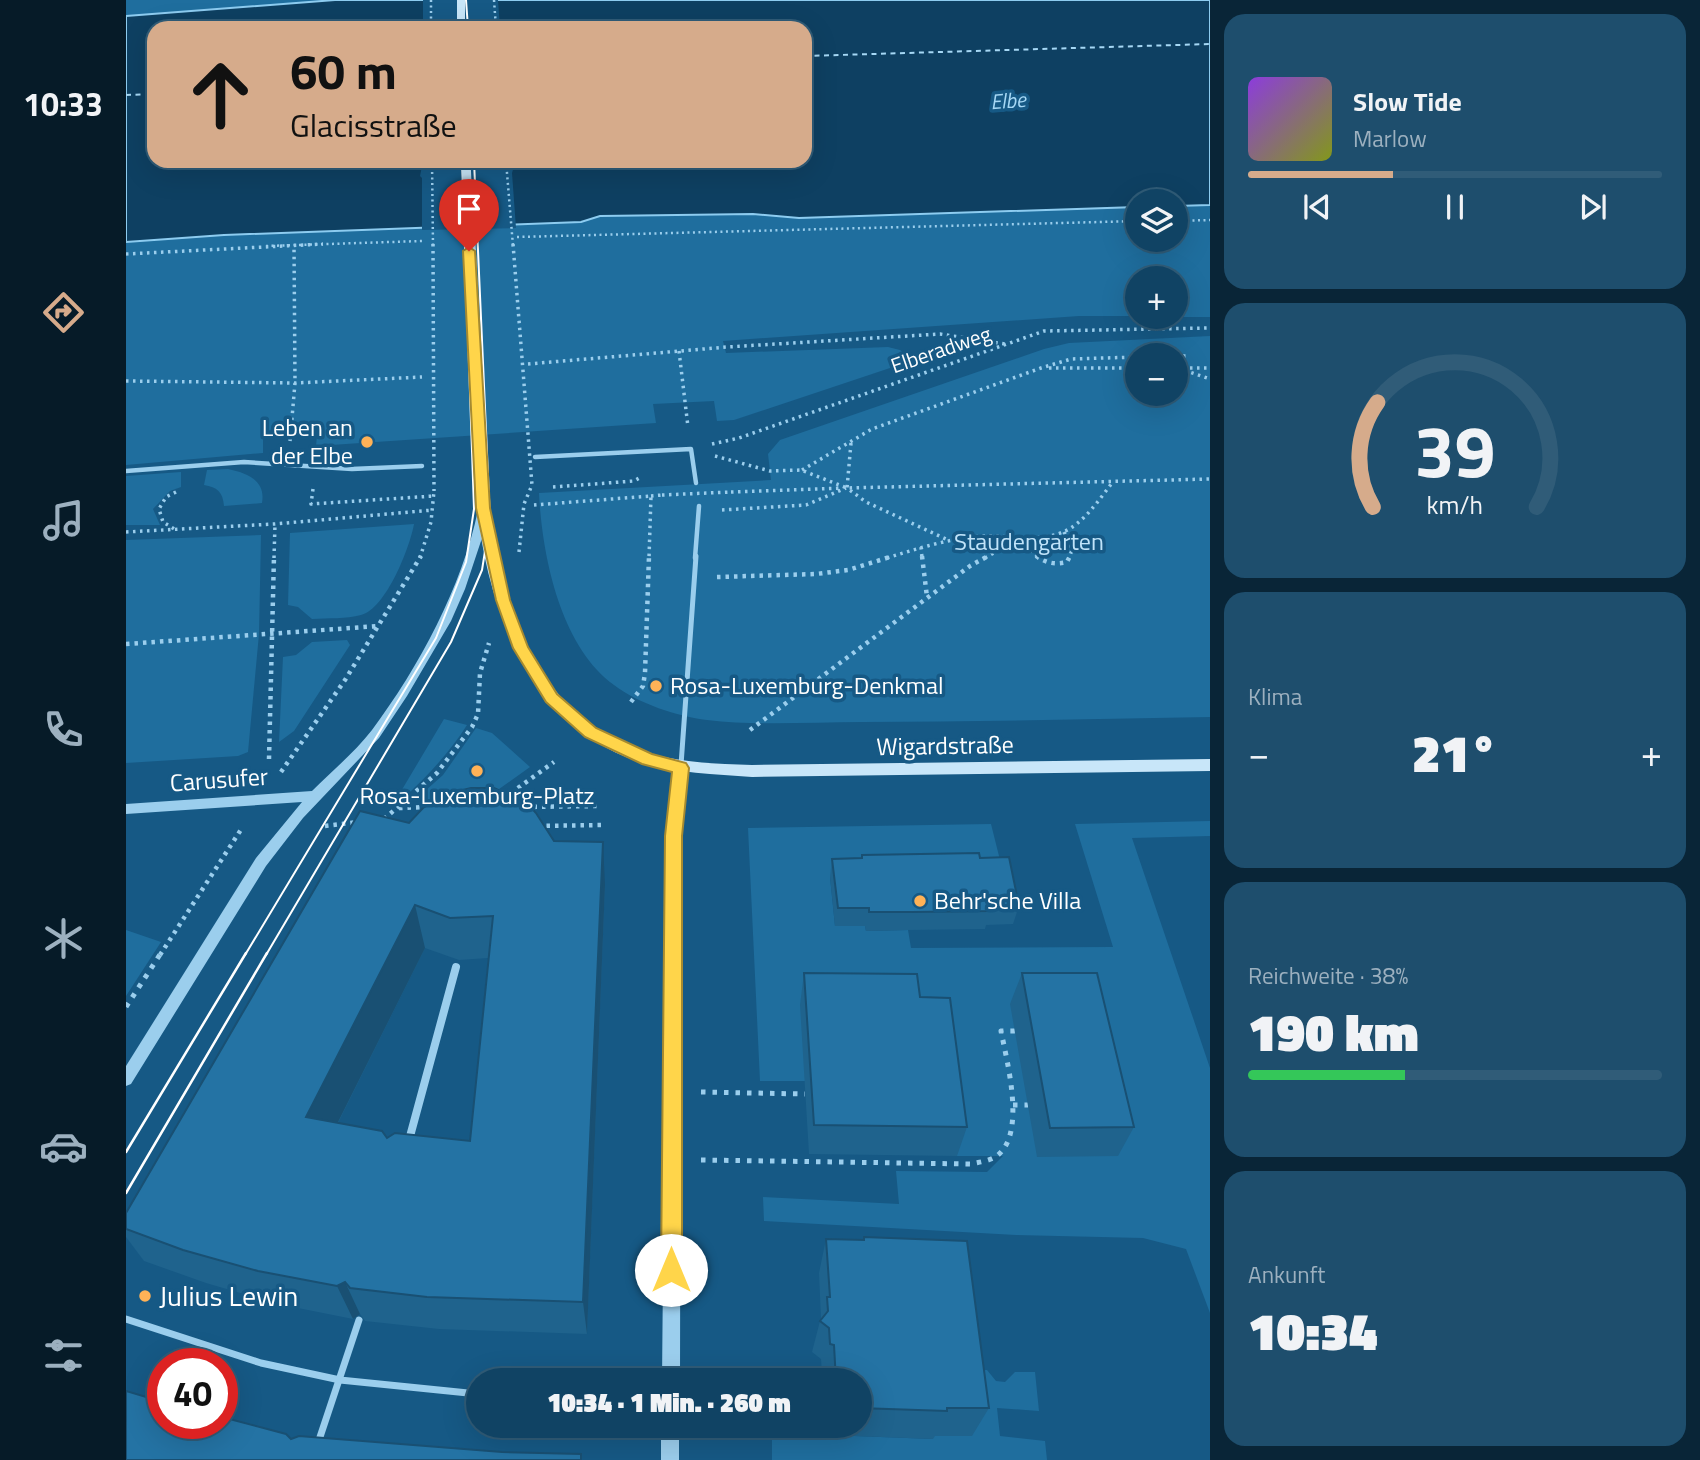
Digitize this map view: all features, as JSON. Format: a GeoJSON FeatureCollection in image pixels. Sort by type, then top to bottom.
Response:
{"type":"FeatureCollection","features":[{"type":"Feature","properties":{"kind":"main road"},"geometry":{"type":"LineString","coordinates":[[461,0],[461,21]]}},
{"type":"Feature","properties":{"kind":"main road"},"geometry":{"type":"LineString","coordinates":[[466,168],[483,508],[503,600],[521,648],[536,677],[552,698],[591,733],[648,760],[680,768]]}},
{"type":"Feature","properties":{"kind":"main road","name":"Wigardstraße"},"geometry":{"type":"LineString","coordinates":[[680,768],[752,771],[1210,765]]}},
{"type":"Feature","properties":{"kind":"street"},"geometry":{"type":"LineString","coordinates":[[126,1079],[261,862],[314,796],[375,735],[423,660],[459,589],[474,547],[483,508]]}},
{"type":"Feature","properties":{"kind":"street"},"geometry":{"type":"LineString","coordinates":[[671,1368],[674,836],[680,768]]}},
{"type":"Feature","properties":{"kind":"street","name":"Carusufer"},"geometry":{"type":"LineString","coordinates":[[126,808],[314,796]]}},
{"type":"Feature","properties":{"kind":"street"},"geometry":{"type":"LineString","coordinates":[[404,1156],[456,967]]}},
{"type":"Feature","properties":{"kind":"street"},"geometry":{"type":"LineString","coordinates":[[670,1438],[670,1460]]}},
{"type":"Feature","properties":{"kind":"lane"},"geometry":{"type":"LineString","coordinates":[[535,457],[691,449],[696,483]]}},
{"type":"Feature","properties":{"kind":"lane"},"geometry":{"type":"LineString","coordinates":[[126,471],[195,464],[289,464],[362,469],[422,466]]}},
{"type":"Feature","properties":{"kind":"lane"},"geometry":{"type":"LineString","coordinates":[[680,768],[699,506]]}},
{"type":"Feature","properties":{"kind":"lane"},"geometry":{"type":"LineString","coordinates":[[126,1320],[261,1363],[340,1380],[466,1393]]}},
{"type":"Feature","properties":{"kind":"lane"},"geometry":{"type":"LineString","coordinates":[[316,1449],[359,1320]]}},
{"type":"Feature","properties":{"kind":"path"},"geometry":{"type":"LineString","coordinates":[[431,0],[431,21]]}},
{"type":"Feature","properties":{"kind":"path"},"geometry":{"type":"LineString","coordinates":[[494,0],[496,21]]}},
{"type":"Feature","properties":{"kind":"path"},"geometry":{"type":"LineString","coordinates":[[126,1007],[234,839],[345,680],[419,562],[433,510],[434,494],[432,168]]}},
{"type":"Feature","properties":{"kind":"path"},"geometry":{"type":"LineString","coordinates":[[507,168],[532,485]]}},
{"type":"Feature","properties":{"kind":"path"},"geometry":{"type":"LineString","coordinates":[[1188,220],[1210,220]]}},
{"type":"Feature","properties":{"kind":"path"},"geometry":{"type":"LineString","coordinates":[[517,237],[1125,221]]}},
{"type":"Feature","properties":{"kind":"path"},"geometry":{"type":"LineString","coordinates":[[126,254],[226,247],[422,241]]}},
{"type":"Feature","properties":{"kind":"path"},"geometry":{"type":"LineString","coordinates":[[291,429],[295,383],[294,246]]}},
{"type":"Feature","properties":{"kind":"path","name":"Elberadweg"},"geometry":{"type":"LineString","coordinates":[[691,449],[739,438],[1044,331],[1210,328]]}},
{"type":"Feature","properties":{"kind":"path"},"geometry":{"type":"LineString","coordinates":[[528,364],[940,334],[1005,344]]}},
{"type":"Feature","properties":{"kind":"path"},"geometry":{"type":"LineString","coordinates":[[679,351],[687,421]]}},
{"type":"Feature","properties":{"kind":"path"},"geometry":{"type":"LineString","coordinates":[[801,470],[872,429],[1041,368],[1071,359],[1125,357]]}},
{"type":"Feature","properties":{"kind":"path"},"geometry":{"type":"LineString","coordinates":[[1041,368],[1125,368]]}},
{"type":"Feature","properties":{"kind":"path"},"geometry":{"type":"LineString","coordinates":[[1188,368],[1210,368]]}},
{"type":"Feature","properties":{"kind":"path"},"geometry":{"type":"LineString","coordinates":[[1188,372],[1210,379]]}},
{"type":"Feature","properties":{"kind":"path"},"geometry":{"type":"LineString","coordinates":[[126,381],[295,383],[422,377]]}},
{"type":"Feature","properties":{"kind":"path"},"geometry":{"type":"LineString","coordinates":[[847,488],[851,442]]}},
{"type":"Feature","properties":{"kind":"path"},"geometry":{"type":"LineString","coordinates":[[691,449],[770,471],[801,470],[847,488],[866,502],[949,540]]}},
{"type":"Feature","properties":{"kind":"path"},"geometry":{"type":"LineString","coordinates":[[534,505],[731,492],[1210,479]]}},
{"type":"Feature","properties":{"kind":"path"},"geometry":{"type":"LineString","coordinates":[[553,487],[634,481]]}},
{"type":"Feature","properties":{"kind":"path"},"geometry":{"type":"LineString","coordinates":[[695,579],[741,574],[816,574],[848,570],[949,540],[985,536],[1036,538],[1064,532],[1089,512],[1112,482]]}},
{"type":"Feature","properties":{"kind":"path"},"geometry":{"type":"LineString","coordinates":[[721,510],[806,505],[847,488]]}},
{"type":"Feature","properties":{"kind":"path"},"geometry":{"type":"LineString","coordinates":[[177,531],[163,522],[159,509],[166,497],[180,491]]}},
{"type":"Feature","properties":{"kind":"path"},"geometry":{"type":"LineString","coordinates":[[323,503],[434,494]]}},
{"type":"Feature","properties":{"kind":"path"},"geometry":{"type":"LineString","coordinates":[[631,702],[643,686],[645,673],[650,496]]}},
{"type":"Feature","properties":{"kind":"path"},"geometry":{"type":"LineString","coordinates":[[126,532],[275,524],[433,510]]}},
{"type":"Feature","properties":{"kind":"path"},"geometry":{"type":"LineString","coordinates":[[269,759],[275,524]]}},
{"type":"Feature","properties":{"kind":"path"},"geometry":{"type":"LineString","coordinates":[[1019,538],[1039,559],[1060,565],[1067,562],[1072,550],[1064,532]]}},
{"type":"Feature","properties":{"kind":"path"},"geometry":{"type":"LineString","coordinates":[[750,730],[970,566],[1019,538]]}},
{"type":"Feature","properties":{"kind":"path"},"geometry":{"type":"LineString","coordinates":[[921,547],[927,597]]}},
{"type":"Feature","properties":{"kind":"path"},"geometry":{"type":"LineString","coordinates":[[126,644],[379,626]]}},
{"type":"Feature","properties":{"kind":"path"},"geometry":{"type":"LineString","coordinates":[[388,818],[437,774],[472,727],[478,714],[480,673]]}},
{"type":"Feature","properties":{"kind":"path"},"geometry":{"type":"LineString","coordinates":[[503,799],[554,762]]}},
{"type":"Feature","properties":{"kind":"path"},"geometry":{"type":"LineString","coordinates":[[519,807],[598,806]]}},
{"type":"Feature","properties":{"kind":"path"},"geometry":{"type":"LineString","coordinates":[[398,808],[440,807]]}},
{"type":"Feature","properties":{"kind":"path"},"geometry":{"type":"LineString","coordinates":[[536,826],[605,825]]}},
{"type":"Feature","properties":{"kind":"path"},"geometry":{"type":"LineString","coordinates":[[672,1159],[971,1164],[999,1155],[1011,1136],[1013,1105],[1001,1031],[1015,1031]]}},
{"type":"Feature","properties":{"kind":"path"},"geometry":{"type":"LineString","coordinates":[[672,1091],[805,1094]]}},
{"type":"Feature","properties":{"kind":"path"},"geometry":{"type":"LineString","coordinates":[[1013,1105],[1028,1105]]}},
{"type":"Feature","properties":{"kind":"green space"},"geometry":{"type":"Polygon","coordinates":[[[126,0],[335,0],[126,16],[126,0]]]}},
{"type":"Feature","properties":{"kind":"green space"},"geometry":{"type":"Polygon","coordinates":[[[1210,205],[1210,317],[1188,317],[1188,266],[1125,266],[1125,316],[1079,316],[723,341],[726,353],[888,347],[907,355],[905,361],[896,366],[734,420],[717,421],[714,401],[653,404],[656,423],[316,446],[318,426],[263,431],[263,453],[126,465],[126,242],[224,235],[581,222],[600,216],[753,214],[799,218],[1125,207],[1125,252],[1188,252],[1188,206],[1210,205]]]}},
{"type":"Feature","properties":{"kind":"green space","name":"Staudengarten"},"geometry":{"type":"Polygon","coordinates":[[[1210,336],[1210,717],[784,723],[707,720],[659,708],[624,692],[595,668],[580,647],[557,598],[544,544],[539,493],[771,480],[768,454],[780,440],[1044,349],[1069,343],[1210,336]]]}},
{"type":"Feature","properties":{"kind":"green space"},"geometry":{"type":"Polygon","coordinates":[[[228,469],[248,475],[258,483],[262,503],[224,506],[218,491],[204,485],[207,470],[228,469]]]}},
{"type":"Feature","properties":{"kind":"green space"},"geometry":{"type":"Polygon","coordinates":[[[181,472],[181,487],[170,491],[153,509],[160,525],[126,525],[126,476],[181,472]]]}},
{"type":"Feature","properties":{"kind":"green space"},"geometry":{"type":"Polygon","coordinates":[[[414,524],[408,547],[388,590],[370,610],[349,617],[312,619],[298,607],[288,605],[290,533],[414,524]]]}},
{"type":"Feature","properties":{"kind":"green space"},"geometry":{"type":"Polygon","coordinates":[[[261,535],[259,634],[248,752],[238,756],[126,763],[126,540],[261,535]]]}},
{"type":"Feature","properties":{"kind":"green space"},"geometry":{"type":"Polygon","coordinates":[[[347,640],[350,645],[294,731],[279,742],[283,657],[296,655],[312,642],[347,640]]]}},
{"type":"Feature","properties":{"kind":"green space"},"geometry":{"type":"Polygon","coordinates":[[[444,719],[467,725],[424,779],[407,795],[400,793],[444,719]]]}},
{"type":"Feature","properties":{"kind":"green space"},"geometry":{"type":"Polygon","coordinates":[[[476,728],[492,733],[530,767],[485,799],[416,799],[443,775],[476,728]]]}},
{"type":"Feature","properties":{"kind":"green space"},"geometry":{"type":"Polygon","coordinates":[[[1210,821],[1210,836],[1132,838],[1210,1068],[1210,1313],[1186,1249],[1143,1238],[1016,1235],[764,1221],[763,1197],[899,1204],[896,1171],[987,1172],[1003,1156],[957,1156],[940,1029],[805,1081],[760,1081],[748,828],[991,824],[1004,876],[830,877],[835,926],[865,926],[866,931],[908,930],[911,948],[1113,947],[1075,824],[1210,821]]]}},
{"type":"Feature","properties":{"kind":"green space"},"geometry":{"type":"Polygon","coordinates":[[[126,930],[161,942],[126,996],[126,930]]]}},
{"type":"Feature","properties":{"kind":"green space"},"geometry":{"type":"Polygon","coordinates":[[[987,1370],[996,1381],[1005,1382],[1015,1372],[1035,1372],[1039,1411],[997,1408],[1000,1436],[1045,1441],[1047,1460],[772,1460],[772,1440],[872,1437],[933,1439],[933,1436],[972,1436],[964,1371],[987,1370]]]}},
{"type":"Feature","properties":{"kind":"water","name":"Elbe"},"geometry":{"type":"Polygon","coordinates":[[[335,0],[1210,0],[1210,205],[1188,206],[1188,189],[1125,189],[1125,207],[799,218],[753,214],[600,216],[581,222],[224,235],[126,242],[126,16],[335,0]]]}},
{"type":"Feature","properties":{"kind":"pier"},"geometry":{"type":"Polygon","coordinates":[[[423,0],[498,0],[500,21],[423,21],[423,0]]]}},
{"type":"Feature","properties":{"kind":"pier"},"geometry":{"type":"Polygon","coordinates":[[[422,168],[513,168],[516,228],[422,230],[422,168]]]}},
{"type":"Feature","properties":{"kind":"building"},"geometry":{"type":"Polygon","coordinates":[[[471,788],[494,788],[526,802],[554,841],[603,842],[583,1302],[427,1297],[350,1288],[345,1282],[337,1286],[258,1271],[183,1250],[126,1229],[126,1213],[360,811],[409,823],[423,808],[447,794],[471,788]],[[415,905],[306,1117],[382,1131],[387,1138],[395,1133],[470,1141],[493,916],[450,918],[415,905]]]}},
{"type":"Feature","properties":{"kind":"building","name":"Behr'sche Villa"},"geometry":{"type":"Polygon","coordinates":[[[979,853],[980,858],[1009,857],[1019,906],[989,906],[990,911],[912,912],[869,912],[869,908],[838,908],[832,859],[862,858],[862,855],[979,853]]]}},
{"type":"Feature","properties":{"kind":"building"},"geometry":{"type":"Polygon","coordinates":[[[804,973],[917,974],[920,997],[950,998],[967,1127],[814,1125],[804,973]]]}},
{"type":"Feature","properties":{"kind":"building"},"geometry":{"type":"Polygon","coordinates":[[[1022,973],[1097,973],[1134,1127],[1050,1128],[1022,973]]]}},
{"type":"Feature","properties":{"kind":"building"},"geometry":{"type":"Polygon","coordinates":[[[864,1237],[967,1241],[989,1408],[947,1408],[947,1411],[872,1408],[872,1368],[835,1368],[834,1345],[830,1344],[829,1328],[820,1321],[828,1311],[827,1297],[830,1297],[826,1239],[864,1240],[864,1237]]]}},
{"type":"Feature","properties":{"kind":"building"},"geometry":{"type":"Polygon","coordinates":[[[126,1391],[147,1397],[147,1439],[238,1439],[238,1421],[286,1434],[291,1439],[299,1436],[502,1452],[581,1454],[581,1460],[126,1460],[126,1391]]]}},
{"type":"Feature","properties":{"kind":"ferry route"},"geometry":{"type":"LineString","coordinates":[[812,56],[1210,44]]}},
{"type":"Feature","properties":{"kind":"ferry route"},"geometry":{"type":"LineString","coordinates":[[126,95],[147,94]]}},
{"type":"Feature","properties":{"kind":"tram line"},"geometry":{"type":"LineString","coordinates":[[466,0],[468,21]]}},
{"type":"Feature","properties":{"kind":"tram line"},"geometry":{"type":"LineString","coordinates":[[245,955],[436,638],[466,562],[474,509],[462,168]]}},
{"type":"Feature","properties":{"kind":"tram line"},"geometry":{"type":"LineString","coordinates":[[266,955],[451,642],[482,570],[490,520],[474,168]]}},
{"type":"Feature","properties":{"kind":"tram line"},"geometry":{"type":"LineString","coordinates":[[126,1152],[246,953]]}},
{"type":"Feature","properties":{"kind":"tram line"},"geometry":{"type":"LineString","coordinates":[[126,1193],[267,953]]}},
{"type":"Feature","properties":{"kind":"place","name":"Leben an der Elbe"},"geometry":{"type":"Point","coordinates":[367,442]}},
{"type":"Feature","properties":{"kind":"place","name":"Rosa-Luxemburg-Denkmal"},"geometry":{"type":"Point","coordinates":[656,686]}},
{"type":"Feature","properties":{"kind":"place","name":"Rosa-Luxemburg-Platz"},"geometry":{"type":"Point","coordinates":[477,771]}},
{"type":"Feature","properties":{"kind":"place","name":"Behr'sche Villa"},"geometry":{"type":"Point","coordinates":[920,901]}},
{"type":"Feature","properties":{"kind":"place","name":"Julius Lewin"},"geometry":{"type":"Point","coordinates":[145,1296]}},
{"type":"Feature","properties":{"kind":"route"},"geometry":{"type":"LineString","coordinates":[[469,251],[483,508],[491,556],[503,600],[521,648],[536,677],[552,698],[591,733],[648,760],[680,768],[674,836],[671,1270]]}}]}
